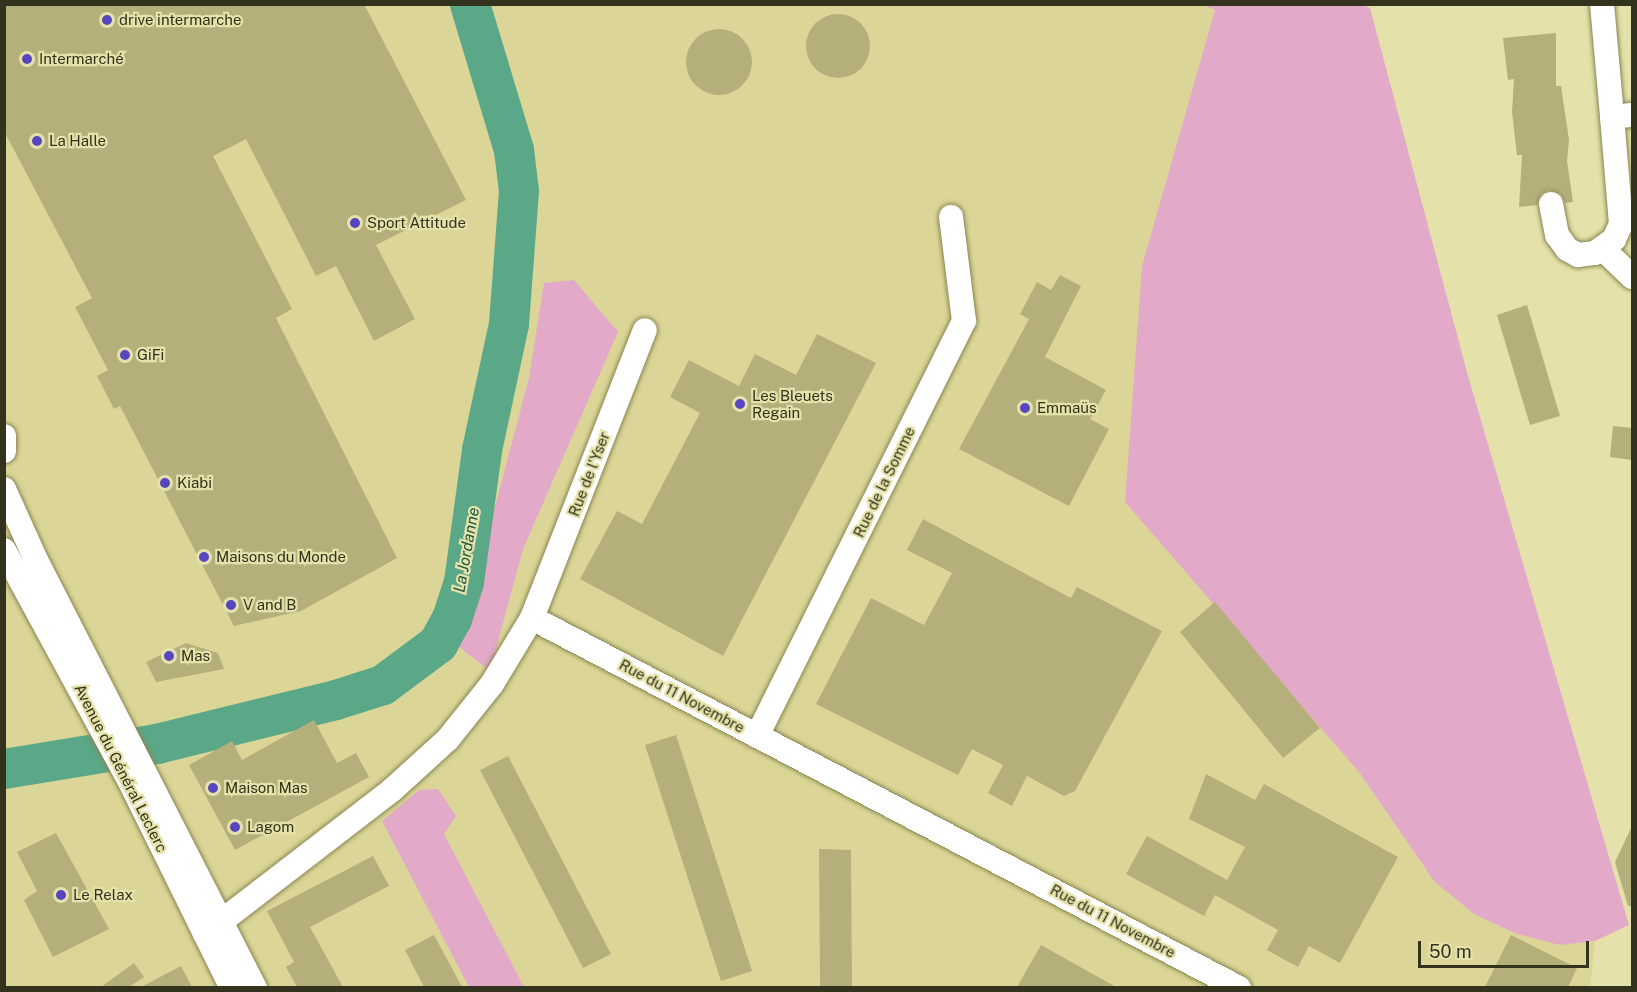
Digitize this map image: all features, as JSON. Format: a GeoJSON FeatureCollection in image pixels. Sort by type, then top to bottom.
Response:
{"type":"FeatureCollection","features":[{"type":"Feature","properties":{"kind":"street"},"geometry":{"type":"LineString","coordinates":[[1551,204],[1557,235],[1567,249],[1578,255],[1602,248],[1614,239],[1621,224],[1622,116],[1602,4]]}},
{"type":"Feature","properties":{"kind":"street","name":"Rue de la Somme"},"geometry":{"type":"LineString","coordinates":[[757,736],[964,321],[951,217]]}},
{"type":"Feature","properties":{"kind":"street"},"geometry":{"type":"LineString","coordinates":[[1602,248],[1632,277]]}},
{"type":"Feature","properties":{"kind":"street","name":"Rue de l'Yser"},"geometry":{"type":"LineString","coordinates":[[532,618],[645,330]]}},
{"type":"Feature","properties":{"kind":"street"},"geometry":{"type":"LineString","coordinates":[[4,436],[4,451]]}},
{"type":"Feature","properties":{"kind":"street","name":"Avenue du Général Leclerc"},"geometry":{"type":"LineString","coordinates":[[4,489],[9,507],[95,695],[213,928],[232,987]]}},
{"type":"Feature","properties":{"kind":"street","name":"Avenue du Général Leclerc"},"geometry":{"type":"LineString","coordinates":[[4,550],[95,695]]}},
{"type":"Feature","properties":{"kind":"street"},"geometry":{"type":"LineString","coordinates":[[213,928],[392,790],[448,739],[492,684],[532,618]]}},
{"type":"Feature","properties":{"kind":"street","name":"Rue du 11 Novembre"},"geometry":{"type":"LineString","coordinates":[[532,618],[1239,987]]}},
{"type":"Feature","properties":{"kind":"street","name":"Avenue du Général Leclerc"},"geometry":{"type":"LineString","coordinates":[[213,928],[255,987]]}},
{"type":"Feature","properties":{"kind":"shaded area"},"geometry":{"type":"Polygon","coordinates":[[[5,4],[1204,4],[1215,10],[1142,266],[1359,772],[1434,881],[1560,945],[1595,941],[1590,988],[5,988],[5,4]]]}},
{"type":"Feature","properties":{"kind":"shaded area"},"geometry":{"type":"Polygon","coordinates":[[[1204,5],[1363,5],[1370,8],[1468,376],[1629,925],[1595,941],[1560,945],[1517,934],[1474,914],[1434,881],[1359,772],[1125,502],[1142,266],[1215,10],[1204,5]]]}},
{"type":"Feature","properties":{"kind":"shaded area"},"geometry":{"type":"Polygon","coordinates":[[[574,280],[618,332],[523,549],[490,671],[458,646],[529,378],[544,283],[574,280]]]}},
{"type":"Feature","properties":{"kind":"shaded area"},"geometry":{"type":"Polygon","coordinates":[[[438,789],[456,816],[444,834],[524,987],[469,987],[382,821],[419,790],[438,789]]]}},
{"type":"Feature","properties":{"kind":"building"},"geometry":{"type":"Polygon","coordinates":[[[4,4],[364,4],[466,200],[376,245],[415,319],[374,341],[336,266],[316,276],[246,139],[213,156],[292,309],[276,318],[397,558],[301,611],[234,626],[120,406],[114,409],[97,376],[108,370],[75,307],[92,298],[4,131],[4,4]]]}},
{"type":"Feature","properties":{"kind":"building"},"geometry":{"type":"Polygon","coordinates":[[[832,14],[844,14],[861,23],[868,34],[870,46],[868,58],[861,69],[844,78],[832,78],[820,73],[811,64],[806,52],[806,40],[811,28],[820,19],[832,14]]]}},
{"type":"Feature","properties":{"kind":"building"},"geometry":{"type":"Polygon","coordinates":[[[719,29],[731,32],[742,39],[749,50],[752,62],[749,74],[742,85],[731,92],[719,95],[707,92],[696,85],[689,74],[686,62],[689,50],[696,39],[707,32],[719,29]]]}},
{"type":"Feature","properties":{"kind":"building"},"geometry":{"type":"Polygon","coordinates":[[[1556,33],[1556,86],[1561,86],[1569,140],[1567,161],[1573,202],[1565,203],[1561,194],[1549,190],[1541,194],[1537,205],[1519,207],[1522,155],[1517,155],[1512,112],[1514,79],[1508,80],[1503,38],[1556,33]]]}},
{"type":"Feature","properties":{"kind":"building","name":"Emmaüs"},"geometry":{"type":"Polygon","coordinates":[[[1060,275],[1081,286],[1045,357],[1106,390],[1090,419],[1109,429],[1069,506],[959,449],[1029,319],[1020,314],[1037,282],[1051,290],[1060,275]]]}},
{"type":"Feature","properties":{"kind":"building"},"geometry":{"type":"Polygon","coordinates":[[[1527,305],[1560,416],[1530,425],[1497,315],[1527,305]]]}},
{"type":"Feature","properties":{"kind":"building"},"geometry":{"type":"Polygon","coordinates":[[[817,334],[876,363],[723,656],[580,579],[617,511],[642,524],[700,413],[670,397],[689,360],[739,386],[755,354],[796,375],[817,334]]]}},
{"type":"Feature","properties":{"kind":"building"},"geometry":{"type":"Polygon","coordinates":[[[1613,426],[1632,428],[1632,460],[1610,457],[1613,426]]]}},
{"type":"Feature","properties":{"kind":"building"},"geometry":{"type":"Polygon","coordinates":[[[923,519],[1071,598],[1077,587],[1162,631],[1075,791],[1064,796],[1027,776],[1012,806],[988,793],[1003,765],[972,749],[958,775],[816,704],[871,598],[924,625],[952,573],[907,550],[923,519]]]}},
{"type":"Feature","properties":{"kind":"building"},"geometry":{"type":"Polygon","coordinates":[[[1215,602],[1320,728],[1283,758],[1180,632],[1215,602]]]}},
{"type":"Feature","properties":{"kind":"building"},"geometry":{"type":"Polygon","coordinates":[[[186,643],[218,653],[224,669],[156,682],[146,662],[186,643]]]}},
{"type":"Feature","properties":{"kind":"building"},"geometry":{"type":"Polygon","coordinates":[[[314,720],[337,763],[356,753],[369,777],[235,850],[189,765],[232,741],[242,760],[314,720]]]}},
{"type":"Feature","properties":{"kind":"building"},"geometry":{"type":"Polygon","coordinates":[[[676,735],[752,971],[721,981],[645,745],[676,735]]]}},
{"type":"Feature","properties":{"kind":"building"},"geometry":{"type":"Polygon","coordinates":[[[508,756],[611,954],[583,968],[480,770],[508,756]]]}},
{"type":"Feature","properties":{"kind":"building"},"geometry":{"type":"Polygon","coordinates":[[[1206,774],[1255,800],[1264,784],[1398,857],[1340,963],[1309,946],[1298,967],[1267,950],[1278,930],[1215,895],[1204,916],[1126,874],[1147,836],[1227,880],[1245,847],[1189,819],[1206,774]]]}},
{"type":"Feature","properties":{"kind":"building"},"geometry":{"type":"Polygon","coordinates":[[[1632,826],[1632,906],[1628,906],[1615,862],[1632,826]]]}},
{"type":"Feature","properties":{"kind":"building","name":"Le Relax"},"geometry":{"type":"Polygon","coordinates":[[[56,833],[109,929],[53,957],[24,900],[37,891],[17,852],[56,833]]]}},
{"type":"Feature","properties":{"kind":"building"},"geometry":{"type":"Polygon","coordinates":[[[819,849],[851,850],[852,987],[820,987],[819,849]]]}},
{"type":"Feature","properties":{"kind":"building"},"geometry":{"type":"Polygon","coordinates":[[[373,856],[389,886],[310,927],[343,987],[297,987],[286,967],[294,962],[267,911],[373,856]]]}},
{"type":"Feature","properties":{"kind":"building"},"geometry":{"type":"Polygon","coordinates":[[[434,935],[462,987],[424,987],[405,950],[434,935]]]}},
{"type":"Feature","properties":{"kind":"building"},"geometry":{"type":"Polygon","coordinates":[[[1511,935],[1577,968],[1568,987],[1485,987],[1511,935]]]}},
{"type":"Feature","properties":{"kind":"building"},"geometry":{"type":"Polygon","coordinates":[[[1041,945],[1116,987],[1017,987],[1041,945]]]}},
{"type":"Feature","properties":{"kind":"building"},"geometry":{"type":"Polygon","coordinates":[[[134,963],[144,977],[129,987],[101,987],[134,963]]]}},
{"type":"Feature","properties":{"kind":"building"},"geometry":{"type":"Polygon","coordinates":[[[181,966],[192,987],[141,987],[181,966]]]}},
{"type":"Feature","properties":{"kind":"waterway","name":"La Jordanne"},"geometry":{"type":"LineString","coordinates":[[4,769],[157,744],[336,700],[383,685],[438,644],[452,619],[464,582],[482,450],[509,324],[519,191],[514,150],[470,4]]}},
{"type":"Feature","properties":{"kind":"place","name":"drive intermarche"},"geometry":{"type":"Point","coordinates":[107,20]}},
{"type":"Feature","properties":{"kind":"place","name":"Intermarché"},"geometry":{"type":"Point","coordinates":[27,59]}},
{"type":"Feature","properties":{"kind":"place","name":"La Halle"},"geometry":{"type":"Point","coordinates":[37,141]}},
{"type":"Feature","properties":{"kind":"place","name":"Sport Attitude"},"geometry":{"type":"Point","coordinates":[355,223]}},
{"type":"Feature","properties":{"kind":"place","name":"GiFi"},"geometry":{"type":"Point","coordinates":[125,355]}},
{"type":"Feature","properties":{"kind":"place","name":"Les Bleuets Regain"},"geometry":{"type":"Point","coordinates":[740,404]}},
{"type":"Feature","properties":{"kind":"place","name":"Emmaüs"},"geometry":{"type":"Point","coordinates":[1025,408]}},
{"type":"Feature","properties":{"kind":"place","name":"Kiabi"},"geometry":{"type":"Point","coordinates":[165,483]}},
{"type":"Feature","properties":{"kind":"place","name":"Maisons du Monde"},"geometry":{"type":"Point","coordinates":[204,557]}},
{"type":"Feature","properties":{"kind":"place","name":"V and B"},"geometry":{"type":"Point","coordinates":[231,605]}},
{"type":"Feature","properties":{"kind":"place","name":"Mas"},"geometry":{"type":"Point","coordinates":[169,656]}},
{"type":"Feature","properties":{"kind":"place","name":"Maison Mas"},"geometry":{"type":"Point","coordinates":[213,788]}},
{"type":"Feature","properties":{"kind":"place","name":"Lagom"},"geometry":{"type":"Point","coordinates":[235,827]}},
{"type":"Feature","properties":{"kind":"place","name":"Le Relax"},"geometry":{"type":"Point","coordinates":[61,895]}}]}
